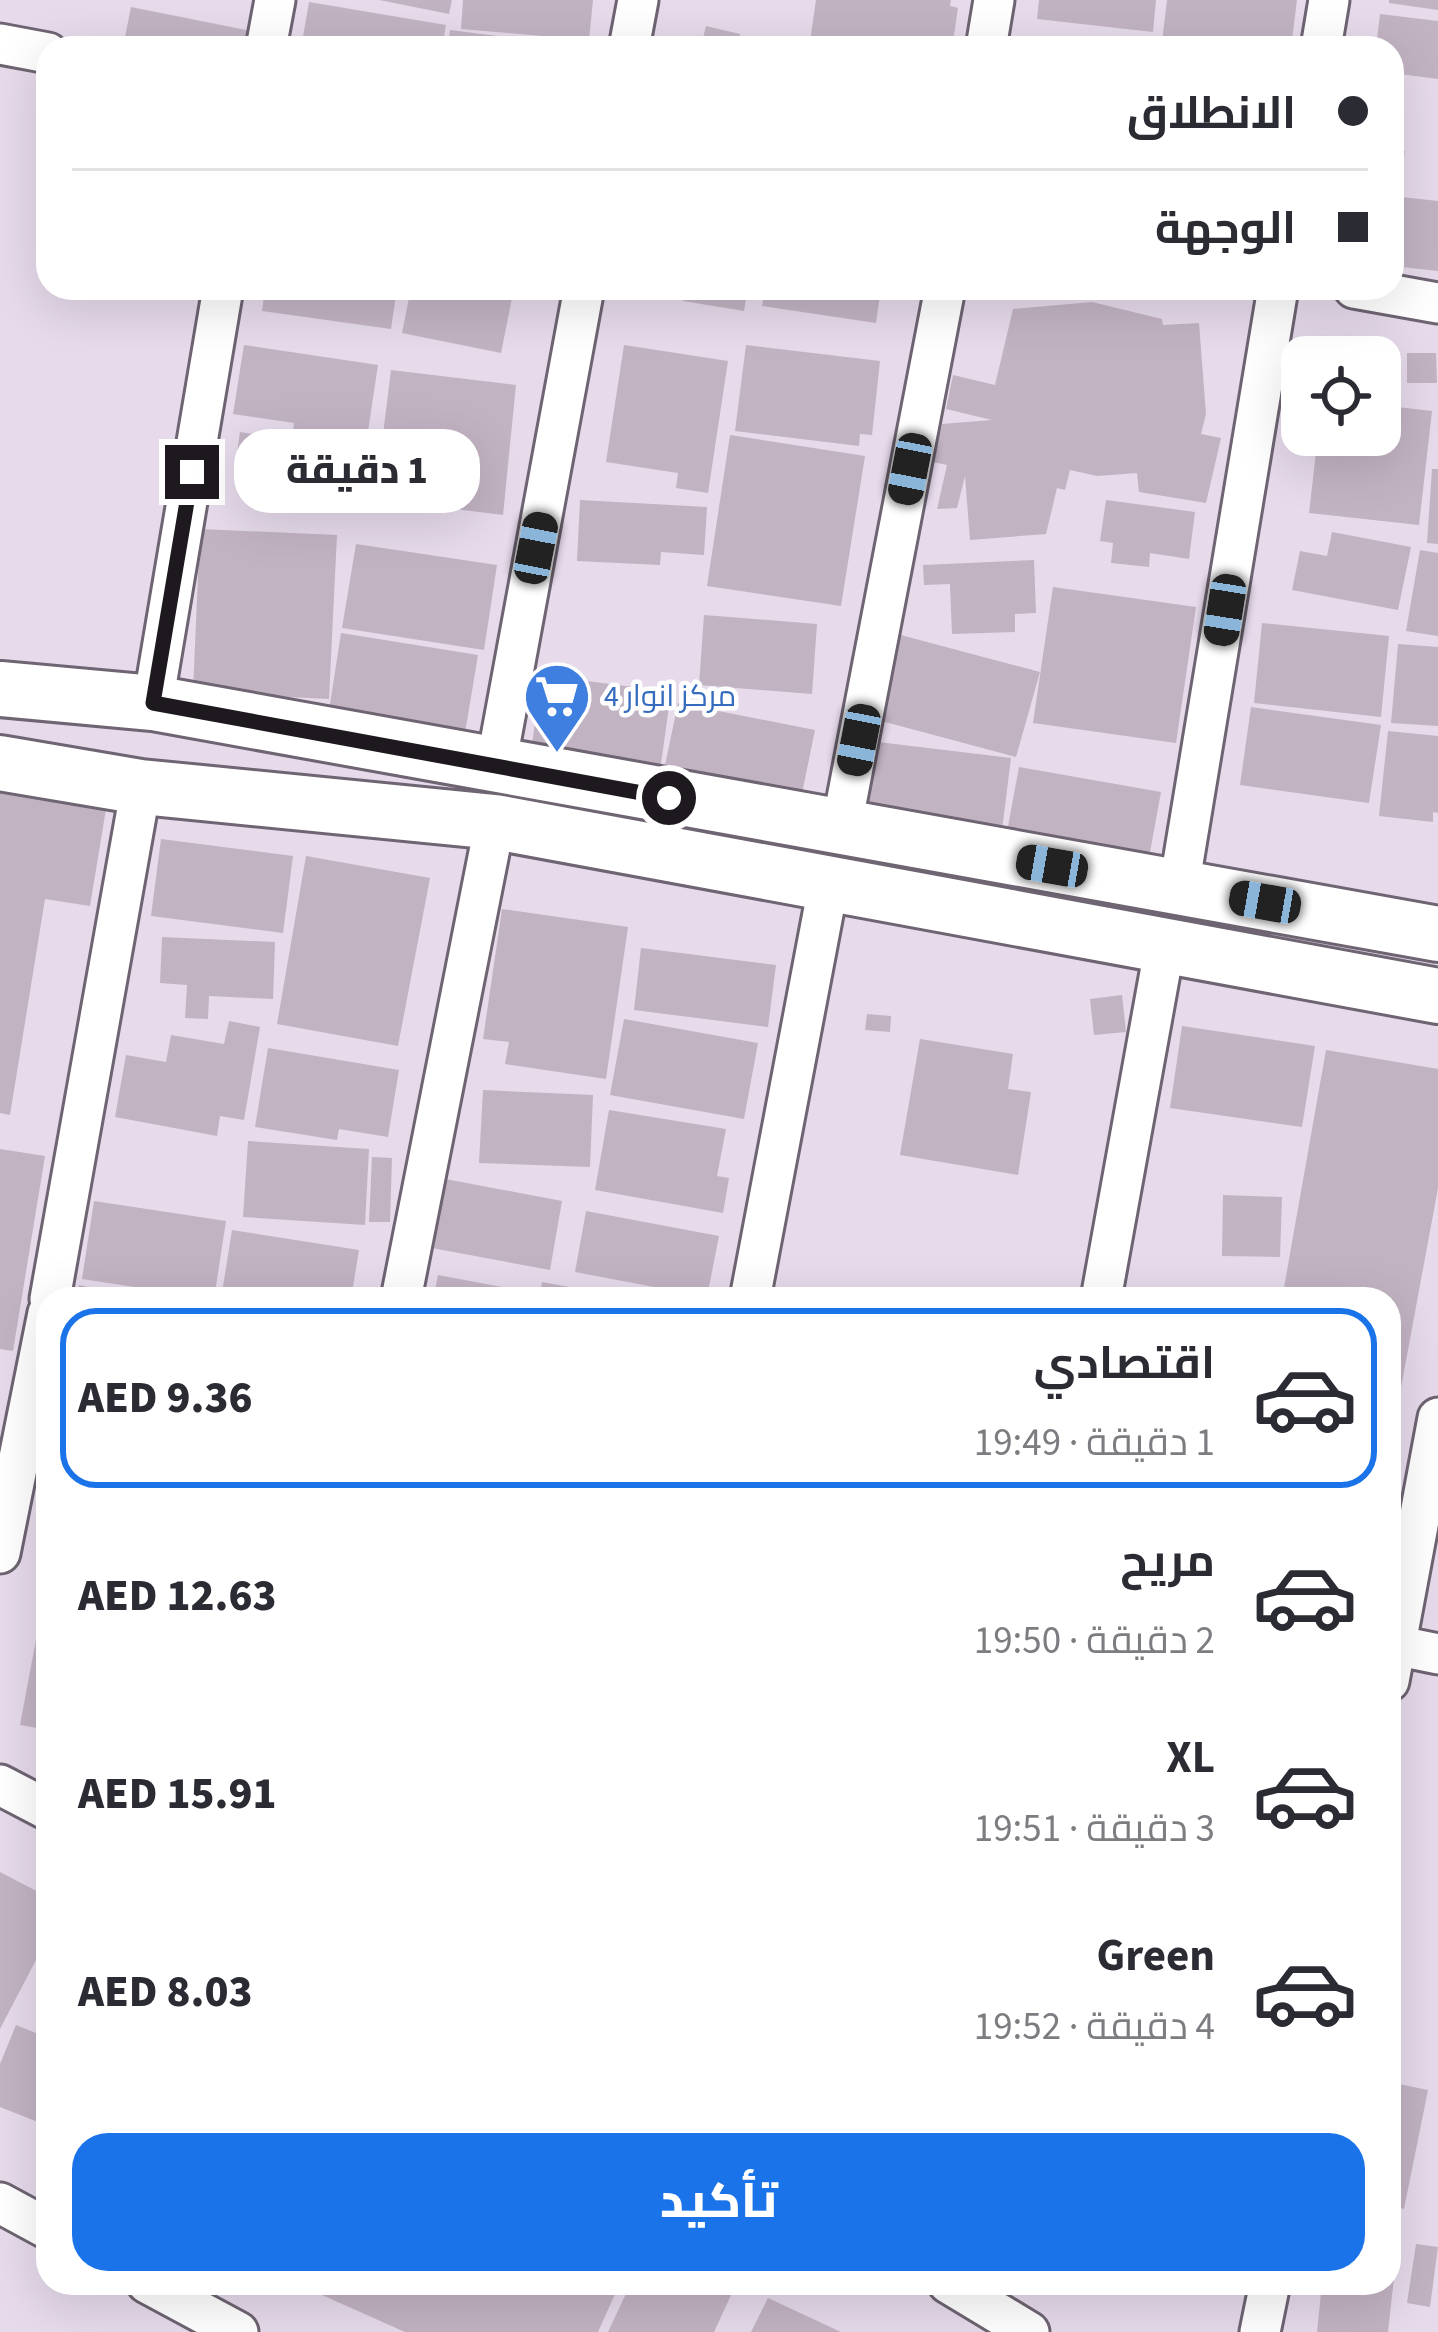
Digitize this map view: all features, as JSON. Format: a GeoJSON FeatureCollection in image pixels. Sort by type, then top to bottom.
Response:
{"type":"FeatureCollection","features":[{"type":"Feature","properties":{"kind":"main road"},"geometry":{"type":"LineString","coordinates":[[0,689],[153,703],[496,765],[1166,945],[1438,996]]}},
{"type":"Feature","properties":{"kind":"main road"},"geometry":{"type":"LineString","coordinates":[[0,763],[141,787],[1179,887],[1438,934]]}},
{"type":"Feature","properties":{"kind":"street"},"geometry":{"type":"LineString","coordinates":[[268,36],[275,0]]}},
{"type":"Feature","properties":{"kind":"street"},"geometry":{"type":"LineString","coordinates":[[631,36],[638,0]]}},
{"type":"Feature","properties":{"kind":"street"},"geometry":{"type":"LineString","coordinates":[[988,36],[994,0]]}},
{"type":"Feature","properties":{"kind":"street"},"geometry":{"type":"LineString","coordinates":[[1323,36],[1329,0]]}},
{"type":"Feature","properties":{"kind":"street"},"geometry":{"type":"LineString","coordinates":[[0,44],[36,51]]}},
{"type":"Feature","properties":{"kind":"street"},"geometry":{"type":"LineString","coordinates":[[1404,297],[1438,303]]}},
{"type":"Feature","properties":{"kind":"street"},"geometry":{"type":"LineString","coordinates":[[153,703],[222,300]]}},
{"type":"Feature","properties":{"kind":"street"},"geometry":{"type":"LineString","coordinates":[[496,765],[582,300]]}},
{"type":"Feature","properties":{"kind":"street"},"geometry":{"type":"LineString","coordinates":[[751,1287],[943,300]]}},
{"type":"Feature","properties":{"kind":"street"},"geometry":{"type":"LineString","coordinates":[[1179,887],[1276,300]]}},
{"type":"Feature","properties":{"kind":"street"},"geometry":{"type":"LineString","coordinates":[[52,1287],[141,787]]}},
{"type":"Feature","properties":{"kind":"street"},"geometry":{"type":"LineString","coordinates":[[403,1287],[495,822]]}},
{"type":"Feature","properties":{"kind":"street"},"geometry":{"type":"LineString","coordinates":[[1103,1287],[1166,945]]}},
{"type":"Feature","properties":{"kind":"street"},"geometry":{"type":"LineString","coordinates":[[0,1553],[36,1361]]}},
{"type":"Feature","properties":{"kind":"street"},"geometry":{"type":"LineString","coordinates":[[1401,1606],[1438,1418]]}},
{"type":"Feature","properties":{"kind":"street"},"geometry":{"type":"LineString","coordinates":[[1401,1656],[1438,1654]]}},
{"type":"Feature","properties":{"kind":"street"},"geometry":{"type":"LineString","coordinates":[[0,1785],[36,1804]]}},
{"type":"Feature","properties":{"kind":"street"},"geometry":{"type":"LineString","coordinates":[[0,2203],[36,2222]]}},
{"type":"Feature","properties":{"kind":"street"},"geometry":{"type":"LineString","coordinates":[[169,2295],[238,2332]]}},
{"type":"Feature","properties":{"kind":"street"},"geometry":{"type":"LineString","coordinates":[[968,2295],[1029,2332]]}},
{"type":"Feature","properties":{"kind":"street"},"geometry":{"type":"LineString","coordinates":[[1260,2332],[1268,2295]]}},
{"type":"Feature","properties":{"kind":"building"},"geometry":{"type":"Polygon","coordinates":[[[379,0],[452,0],[449,14],[379,0]]]}},
{"type":"Feature","properties":{"kind":"building"},"geometry":{"type":"Polygon","coordinates":[[[463,0],[593,0],[589,36],[461,29],[463,0]]]}},
{"type":"Feature","properties":{"kind":"building"},"geometry":{"type":"Polygon","coordinates":[[[816,0],[951,0],[950,6],[958,8],[954,36],[811,36],[816,0]]]}},
{"type":"Feature","properties":{"kind":"building"},"geometry":{"type":"Polygon","coordinates":[[[1039,0],[1156,0],[1153,32],[1037,19],[1039,0]]]}},
{"type":"Feature","properties":{"kind":"building"},"geometry":{"type":"Polygon","coordinates":[[[1167,0],[1297,0],[1292,36],[1163,36],[1167,0]]]}},
{"type":"Feature","properties":{"kind":"building"},"geometry":{"type":"Polygon","coordinates":[[[1438,0],[1438,10],[1389,3],[1438,0]]]}},
{"type":"Feature","properties":{"kind":"building"},"geometry":{"type":"Polygon","coordinates":[[[309,2],[446,25],[444,36],[303,36],[309,2]]]}},
{"type":"Feature","properties":{"kind":"building"},"geometry":{"type":"Polygon","coordinates":[[[131,7],[251,31],[250,36],[125,36],[131,7]]]}},
{"type":"Feature","properties":{"kind":"building"},"geometry":{"type":"Polygon","coordinates":[[[1380,14],[1438,21],[1438,79],[1404,75],[1404,36],[1377,36],[1380,14]]]}},
{"type":"Feature","properties":{"kind":"building"},"geometry":{"type":"Polygon","coordinates":[[[706,26],[740,34],[740,36],[704,36],[706,26]]]}},
{"type":"Feature","properties":{"kind":"building"},"geometry":{"type":"Polygon","coordinates":[[[450,30],[498,36],[449,36],[450,30]]]}},
{"type":"Feature","properties":{"kind":"building"},"geometry":{"type":"Polygon","coordinates":[[[1404,197],[1438,201],[1438,271],[1404,267],[1404,197]]]}},
{"type":"Feature","properties":{"kind":"building"},"geometry":{"type":"Polygon","coordinates":[[[263,300],[395,300],[391,329],[262,311],[263,300]]]}},
{"type":"Feature","properties":{"kind":"building"},"geometry":{"type":"Polygon","coordinates":[[[409,300],[512,300],[501,353],[402,333],[409,300]]]}},
{"type":"Feature","properties":{"kind":"building"},"geometry":{"type":"Polygon","coordinates":[[[683,300],[746,300],[744,311],[683,300]]]}},
{"type":"Feature","properties":{"kind":"building"},"geometry":{"type":"Polygon","coordinates":[[[763,300],[879,300],[876,323],[762,306],[763,300]]]}},
{"type":"Feature","properties":{"kind":"building"},"geometry":{"type":"Polygon","coordinates":[[[1092,302],[1162,319],[1163,325],[1199,323],[1206,414],[1201,434],[1221,438],[1206,503],[1139,492],[1137,473],[1097,476],[1070,470],[1065,490],[1057,488],[1046,534],[970,540],[965,476],[957,508],[937,509],[947,465],[933,462],[942,424],[992,420],[946,409],[953,375],[995,385],[1013,309],[1092,302]]]}},
{"type":"Feature","properties":{"kind":"building"},"geometry":{"type":"Polygon","coordinates":[[[244,345],[378,365],[356,511],[338,508],[342,483],[235,467],[240,432],[292,440],[294,423],[233,414],[244,345]]]}},
{"type":"Feature","properties":{"kind":"building"},"geometry":{"type":"Polygon","coordinates":[[[624,345],[728,361],[708,493],[676,488],[678,473],[606,462],[624,345]]]}},
{"type":"Feature","properties":{"kind":"building"},"geometry":{"type":"Polygon","coordinates":[[[746,345],[880,361],[872,435],[860,434],[859,446],[735,431],[746,345]]]}},
{"type":"Feature","properties":{"kind":"building"},"geometry":{"type":"Polygon","coordinates":[[[1407,353],[1436,353],[1437,383],[1407,383],[1407,353]]]}},
{"type":"Feature","properties":{"kind":"building"},"geometry":{"type":"Polygon","coordinates":[[[391,370],[516,385],[503,515],[375,499],[391,370]]]}},
{"type":"Feature","properties":{"kind":"building"},"geometry":{"type":"Polygon","coordinates":[[[1401,407],[1432,411],[1419,525],[1309,513],[1316,456],[1401,456],[1401,407]]]}},
{"type":"Feature","properties":{"kind":"building"},"geometry":{"type":"Polygon","coordinates":[[[730,435],[865,456],[841,606],[707,586],[730,435]]]}},
{"type":"Feature","properties":{"kind":"building"},"geometry":{"type":"Polygon","coordinates":[[[1432,469],[1438,469],[1438,544],[1427,543],[1432,469]]]}},
{"type":"Feature","properties":{"kind":"building"},"geometry":{"type":"Polygon","coordinates":[[[580,500],[707,507],[704,555],[661,552],[660,565],[577,561],[580,500]]]}},
{"type":"Feature","properties":{"kind":"building"},"geometry":{"type":"Polygon","coordinates":[[[1106,500],[1195,512],[1189,559],[1150,553],[1149,567],[1111,563],[1113,543],[1100,541],[1106,500]]]}},
{"type":"Feature","properties":{"kind":"building"},"geometry":{"type":"Polygon","coordinates":[[[200,529],[337,535],[329,699],[193,692],[200,529]]]}},
{"type":"Feature","properties":{"kind":"building"},"geometry":{"type":"Polygon","coordinates":[[[1332,532],[1411,547],[1398,610],[1292,590],[1300,551],[1327,556],[1332,532]]]}},
{"type":"Feature","properties":{"kind":"building"},"geometry":{"type":"Polygon","coordinates":[[[356,544],[497,565],[484,650],[342,628],[356,544]]]}},
{"type":"Feature","properties":{"kind":"building"},"geometry":{"type":"Polygon","coordinates":[[[1420,550],[1438,553],[1438,636],[1406,631],[1420,550]]]}},
{"type":"Feature","properties":{"kind":"building"},"geometry":{"type":"Polygon","coordinates":[[[1034,560],[1036,613],[1015,614],[1015,632],[952,634],[950,584],[924,585],[923,565],[1034,560]]]}},
{"type":"Feature","properties":{"kind":"building"},"geometry":{"type":"Polygon","coordinates":[[[1053,587],[1196,607],[1176,743],[1033,723],[1053,587]]]}},
{"type":"Feature","properties":{"kind":"building"},"geometry":{"type":"Polygon","coordinates":[[[704,615],[817,624],[812,694],[699,685],[704,615]]]}},
{"type":"Feature","properties":{"kind":"building"},"geometry":{"type":"Polygon","coordinates":[[[1262,623],[1389,636],[1381,717],[1254,703],[1262,623]]]}},
{"type":"Feature","properties":{"kind":"building"},"geometry":{"type":"Polygon","coordinates":[[[341,633],[478,655],[464,739],[328,717],[341,633]]]}},
{"type":"Feature","properties":{"kind":"building"},"geometry":{"type":"Polygon","coordinates":[[[897,634],[1040,672],[1016,757],[874,719],[897,634]]]}},
{"type":"Feature","properties":{"kind":"building"},"geometry":{"type":"Polygon","coordinates":[[[1398,644],[1438,647],[1438,726],[1391,723],[1398,644]]]}},
{"type":"Feature","properties":{"kind":"building"},"geometry":{"type":"Polygon","coordinates":[[[541,675],[671,692],[660,771],[531,753],[541,675]]]}},
{"type":"Feature","properties":{"kind":"building"},"geometry":{"type":"Polygon","coordinates":[[[678,703],[815,730],[800,803],[663,775],[678,703]]]}},
{"type":"Feature","properties":{"kind":"building"},"geometry":{"type":"Polygon","coordinates":[[[1251,707],[1381,725],[1369,803],[1240,785],[1251,707]]]}},
{"type":"Feature","properties":{"kind":"building"},"geometry":{"type":"Polygon","coordinates":[[[1388,731],[1438,736],[1438,813],[1433,812],[1433,822],[1379,816],[1388,731]]]}},
{"type":"Feature","properties":{"kind":"building"},"geometry":{"type":"Polygon","coordinates":[[[870,741],[1011,758],[1000,846],[859,829],[870,741]]]}},
{"type":"Feature","properties":{"kind":"building"},"geometry":{"type":"Polygon","coordinates":[[[1019,767],[1161,792],[1146,874],[1004,848],[1019,767]]]}},
{"type":"Feature","properties":{"kind":"building"},"geometry":{"type":"Polygon","coordinates":[[[0,792],[106,809],[90,906],[45,899],[10,1115],[0,1113],[0,792]]]}},
{"type":"Feature","properties":{"kind":"building"},"geometry":{"type":"Polygon","coordinates":[[[161,839],[293,856],[283,933],[151,916],[161,839]]]}},
{"type":"Feature","properties":{"kind":"building"},"geometry":{"type":"Polygon","coordinates":[[[306,856],[430,878],[398,1046],[277,1024],[306,856]]]}},
{"type":"Feature","properties":{"kind":"building"},"geometry":{"type":"Polygon","coordinates":[[[502,909],[628,927],[606,1079],[505,1064],[509,1042],[483,1039],[502,909]]]}},
{"type":"Feature","properties":{"kind":"building"},"geometry":{"type":"Polygon","coordinates":[[[162,937],[275,942],[273,999],[209,996],[208,1019],[185,1018],[187,985],[160,983],[162,937]]]}},
{"type":"Feature","properties":{"kind":"building"},"geometry":{"type":"Polygon","coordinates":[[[641,948],[776,965],[768,1027],[634,1010],[641,948]]]}},
{"type":"Feature","properties":{"kind":"building"},"geometry":{"type":"Polygon","coordinates":[[[1122,995],[1126,1032],[1094,1035],[1090,999],[1122,995]]]}},
{"type":"Feature","properties":{"kind":"building"},"geometry":{"type":"Polygon","coordinates":[[[867,1014],[891,1016],[890,1032],[865,1030],[867,1014]]]}},
{"type":"Feature","properties":{"kind":"building"},"geometry":{"type":"Polygon","coordinates":[[[624,1019],[758,1043],[744,1119],[610,1095],[624,1019]]]}},
{"type":"Feature","properties":{"kind":"building"},"geometry":{"type":"Polygon","coordinates":[[[229,1021],[260,1027],[244,1120],[220,1116],[217,1136],[115,1117],[126,1055],[166,1062],[171,1035],[224,1044],[229,1021]]]}},
{"type":"Feature","properties":{"kind":"building"},"geometry":{"type":"Polygon","coordinates":[[[1182,1026],[1315,1046],[1302,1127],[1170,1108],[1182,1026]]]}},
{"type":"Feature","properties":{"kind":"building"},"geometry":{"type":"Polygon","coordinates":[[[920,1039],[1013,1054],[1008,1089],[1031,1092],[1018,1175],[900,1155],[920,1039]]]}},
{"type":"Feature","properties":{"kind":"building"},"geometry":{"type":"Polygon","coordinates":[[[268,1048],[399,1070],[388,1137],[339,1129],[337,1140],[255,1127],[268,1048]]]}},
{"type":"Feature","properties":{"kind":"building"},"geometry":{"type":"Polygon","coordinates":[[[1326,1050],[1438,1069],[1438,1188],[1401,1388],[1401,1287],[1284,1287],[1326,1050]]]}},
{"type":"Feature","properties":{"kind":"building"},"geometry":{"type":"Polygon","coordinates":[[[483,1090],[593,1095],[590,1167],[479,1163],[483,1090]]]}},
{"type":"Feature","properties":{"kind":"building"},"geometry":{"type":"Polygon","coordinates":[[[609,1110],[726,1129],[717,1176],[729,1178],[723,1213],[595,1190],[609,1110]]]}},
{"type":"Feature","properties":{"kind":"building"},"geometry":{"type":"Polygon","coordinates":[[[248,1141],[369,1149],[365,1225],[243,1217],[248,1141]]]}},
{"type":"Feature","properties":{"kind":"building"},"geometry":{"type":"Polygon","coordinates":[[[0,1149],[45,1156],[13,1351],[0,1349],[0,1149]]]}},
{"type":"Feature","properties":{"kind":"building"},"geometry":{"type":"Polygon","coordinates":[[[372,1157],[392,1158],[390,1222],[369,1222],[372,1157]]]}},
{"type":"Feature","properties":{"kind":"building"},"geometry":{"type":"Polygon","coordinates":[[[435,1177],[562,1201],[550,1270],[421,1246],[435,1177]]]}},
{"type":"Feature","properties":{"kind":"building"},"geometry":{"type":"Polygon","coordinates":[[[1223,1195],[1282,1197],[1280,1257],[1222,1256],[1223,1195]]]}},
{"type":"Feature","properties":{"kind":"building"},"geometry":{"type":"Polygon","coordinates":[[[94,1201],[226,1221],[216,1287],[135,1287],[82,1279],[94,1201]]]}},
{"type":"Feature","properties":{"kind":"building"},"geometry":{"type":"Polygon","coordinates":[[[586,1211],[719,1236],[709,1287],[654,1287],[575,1272],[586,1211]]]}},
{"type":"Feature","properties":{"kind":"building"},"geometry":{"type":"Polygon","coordinates":[[[232,1230],[359,1250],[353,1287],[223,1287],[232,1230]]]}},
{"type":"Feature","properties":{"kind":"building"},"geometry":{"type":"Polygon","coordinates":[[[438,1275],[502,1287],[436,1287],[438,1275]]]}},
{"type":"Feature","properties":{"kind":"building"},"geometry":{"type":"Polygon","coordinates":[[[36,1640],[36,1728],[20,1725],[36,1640]]]}},
{"type":"Feature","properties":{"kind":"building"},"geometry":{"type":"Polygon","coordinates":[[[0,1872],[36,1891],[36,1960],[0,2029],[0,1872]]]}},
{"type":"Feature","properties":{"kind":"building"},"geometry":{"type":"Polygon","coordinates":[[[16,2025],[36,2033],[36,2121],[0,2107],[0,2064],[16,2025]]]}},
{"type":"Feature","properties":{"kind":"building"},"geometry":{"type":"Polygon","coordinates":[[[1401,2084],[1428,2090],[1401,2208],[1401,2084]]]}},
{"type":"Feature","properties":{"kind":"building"},"geometry":{"type":"Polygon","coordinates":[[[1416,2244],[1438,2247],[1430,2307],[1407,2303],[1416,2244]]]}},
{"type":"Feature","properties":{"kind":"building"},"geometry":{"type":"Polygon","coordinates":[[[322,2295],[615,2295],[598,2332],[405,2332],[322,2295]]]}},
{"type":"Feature","properties":{"kind":"building"},"geometry":{"type":"Polygon","coordinates":[[[625,2295],[731,2295],[714,2332],[608,2332],[625,2295]]]}},
{"type":"Feature","properties":{"kind":"building"},"geometry":{"type":"Polygon","coordinates":[[[1321,2295],[1392,2295],[1388,2332],[1317,2332],[1321,2295]]]}},
{"type":"Feature","properties":{"kind":"building"},"geometry":{"type":"Polygon","coordinates":[[[768,2298],[841,2332],[751,2332],[768,2298]]]}},
{"type":"Feature","properties":{"kind":"place","name":"مركز انوار 4"},"geometry":{"type":"Point","coordinates":[557,755]}},
{"type":"Feature","properties":{"kind":"route"},"geometry":{"type":"LineString","coordinates":[[192,472],[153,703],[669,798]]}}]}
